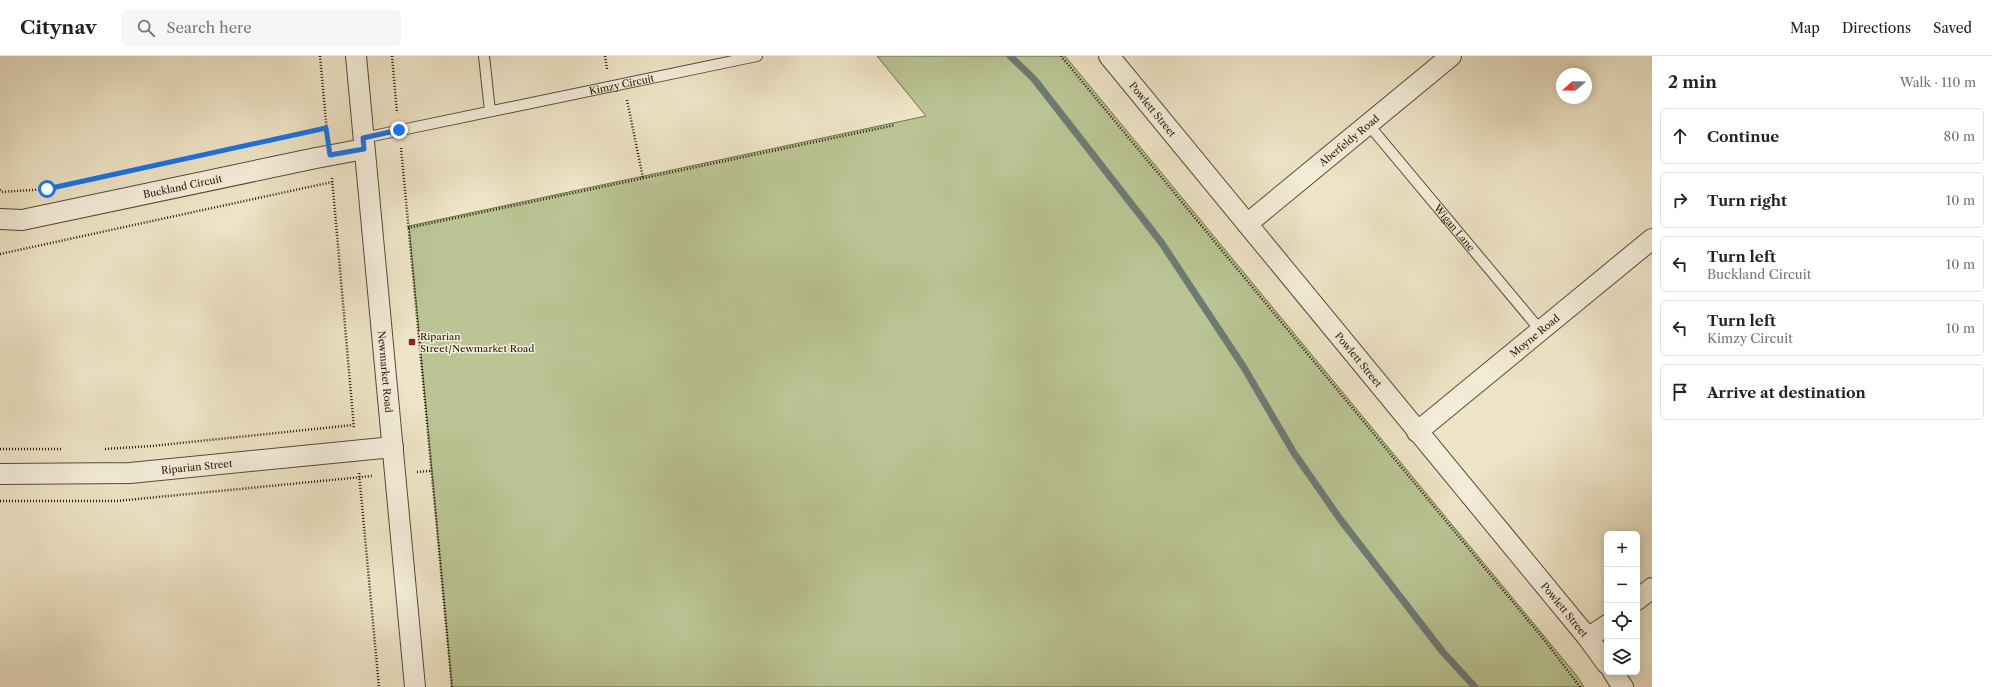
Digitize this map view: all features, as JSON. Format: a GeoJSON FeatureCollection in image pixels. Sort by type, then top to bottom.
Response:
{"type":"FeatureCollection","features":[{"type":"Feature","properties":{"kind":"street","name":"Newmarket Road"},"geometry":{"type":"LineString","coordinates":[[356,56],[415,687]]}},
{"type":"Feature","properties":{"kind":"street","name":"Powlett Street"},"geometry":{"type":"LineString","coordinates":[[1109,56],[1588,638],[1604,660]]}},
{"type":"Feature","properties":{"kind":"street","name":"Aberfeldy Road"},"geometry":{"type":"LineString","coordinates":[[1247,224],[1450,56]]}},
{"type":"Feature","properties":{"kind":"street","name":"Buckland Circuit"},"geometry":{"type":"LineString","coordinates":[[0,219],[22,220],[330,155],[364,144]]}},
{"type":"Feature","properties":{"kind":"street","name":"Moyne Road"},"geometry":{"type":"LineString","coordinates":[[1417,432],[1652,238]]}},
{"type":"Feature","properties":{"kind":"street","name":"Riparian Street"},"geometry":{"type":"LineString","coordinates":[[0,474],[130,473],[393,447]]}},
{"type":"Feature","properties":{"kind":"street"},"geometry":{"type":"LineString","coordinates":[[1640,598],[1652,588]]}},
{"type":"Feature","properties":{"kind":"street"},"geometry":{"type":"LineString","coordinates":[[1588,638],[1604,627]]}},
{"type":"Feature","properties":{"kind":"street"},"geometry":{"type":"LineString","coordinates":[[1615,675],[1623,687]]}},
{"type":"Feature","properties":{"kind":"lane"},"geometry":{"type":"LineString","coordinates":[[484,56],[490,111]]}},
{"type":"Feature","properties":{"kind":"lane","name":"Kimzy Circuit"},"geometry":{"type":"LineString","coordinates":[[364,144],[399,130],[754,56]]}},
{"type":"Feature","properties":{"kind":"lane","name":"Wigan Lane"},"geometry":{"type":"LineString","coordinates":[[1368,124],[1541,331]]}},
{"type":"Feature","properties":{"kind":"path"},"geometry":{"type":"LineString","coordinates":[[320,56],[378,687]]}},
{"type":"Feature","properties":{"kind":"path"},"geometry":{"type":"LineString","coordinates":[[392,56],[430,471],[452,687]]}},
{"type":"Feature","properties":{"kind":"path"},"geometry":{"type":"LineString","coordinates":[[1061,56],[1546,642],[1580,687]]}},
{"type":"Feature","properties":{"kind":"path"},"geometry":{"type":"LineString","coordinates":[[624,83],[643,178]]}},
{"type":"Feature","properties":{"kind":"path"},"geometry":{"type":"LineString","coordinates":[[408,228],[895,125]]}},
{"type":"Feature","properties":{"kind":"path"},"geometry":{"type":"LineString","coordinates":[[0,190],[2,192],[47,189],[326,128]]}},
{"type":"Feature","properties":{"kind":"path"},"geometry":{"type":"LineString","coordinates":[[0,254],[332,182]]}},
{"type":"Feature","properties":{"kind":"path"},"geometry":{"type":"LineString","coordinates":[[100,449],[152,446],[353,425]]}},
{"type":"Feature","properties":{"kind":"path"},"geometry":{"type":"LineString","coordinates":[[0,449],[63,449]]}},
{"type":"Feature","properties":{"kind":"path"},"geometry":{"type":"LineString","coordinates":[[0,500],[117,501],[430,471]]}},
{"type":"Feature","properties":{"kind":"green space"},"geometry":{"type":"Polygon","coordinates":[[[877,56],[1065,56],[1577,676],[1584,687],[452,687],[409,226],[926,116],[877,56]]]}},
{"type":"Feature","properties":{"kind":"waterway"},"geometry":{"type":"LineString","coordinates":[[1010,56],[1034,79],[1161,242],[1243,366],[1294,453],[1340,519],[1442,651],[1475,687]]}},
{"type":"Feature","properties":{"kind":"place","name":"Riparian Street/Newmarket Road"},"geometry":{"type":"Point","coordinates":[412,342]}},
{"type":"Feature","properties":{"kind":"route"},"geometry":{"type":"LineString","coordinates":[[47,189],[326,128],[330,155],[364,149],[363,138],[399,130]]}}]}
